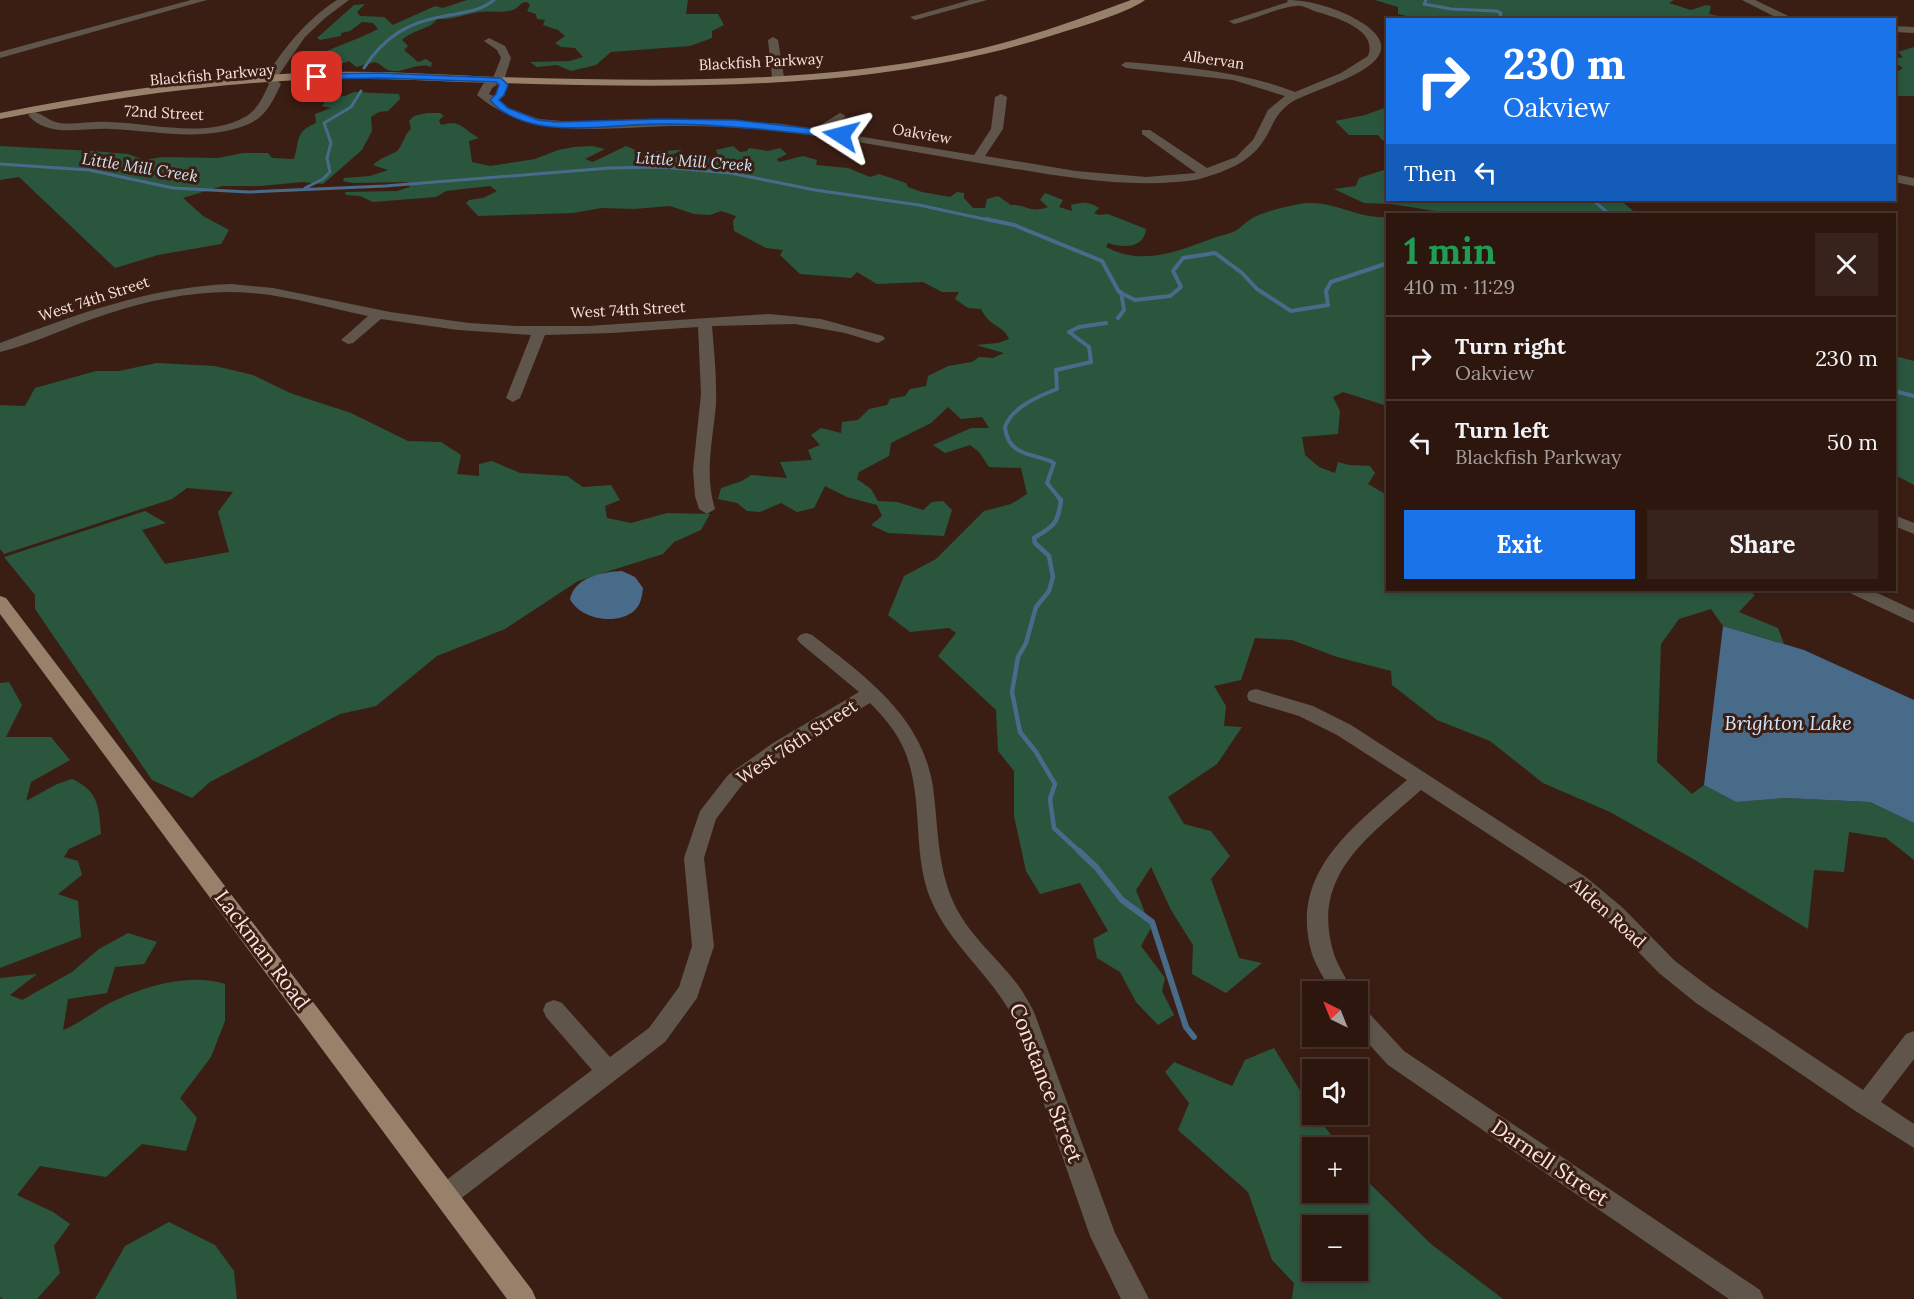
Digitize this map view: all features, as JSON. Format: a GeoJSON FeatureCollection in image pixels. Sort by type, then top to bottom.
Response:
{"type":"FeatureCollection","features":[{"type":"Feature","properties":{"kind":"main road","name":"Blackfish Parkway"},"geometry":{"type":"LineString","coordinates":[[1056,30],[1124,0]]}},
{"type":"Feature","properties":{"kind":"main road","name":"Blackfish Parkway"},"geometry":{"type":"LineString","coordinates":[[0,116],[143,92],[277,81],[716,80],[875,69],[959,56],[1017,43],[1140,0]]}},
{"type":"Feature","properties":{"kind":"main road","name":"Blackfish Parkway"},"geometry":{"type":"LineString","coordinates":[[0,122],[161,94],[277,81]]}},
{"type":"Feature","properties":{"kind":"main road","name":"Lackman Road"},"geometry":{"type":"LineString","coordinates":[[0,602],[523,1299]]}},
{"type":"Feature","properties":{"kind":"street"},"geometry":{"type":"LineString","coordinates":[[0,55],[202,0]]}},
{"type":"Feature","properties":{"kind":"street","name":"72nd Street"},"geometry":{"type":"LineString","coordinates":[[34,115],[42,122],[51,125],[109,125],[188,132],[206,131],[251,118],[267,103],[277,81],[300,48],[346,0]]}},
{"type":"Feature","properties":{"kind":"street"},"geometry":{"type":"LineString","coordinates":[[915,17],[982,0]]}},
{"type":"Feature","properties":{"kind":"street"},"geometry":{"type":"LineString","coordinates":[[1747,0],[1787,18]]}},
{"type":"Feature","properties":{"kind":"street"},"geometry":{"type":"LineString","coordinates":[[1234,21],[1295,1]]}},
{"type":"Feature","properties":{"kind":"street","name":"Oakview"},"geometry":{"type":"LineString","coordinates":[[489,41],[505,53],[505,64],[498,80],[487,86],[483,95],[494,100],[504,110],[519,117],[557,124],[718,122],[818,131],[1076,175],[1146,181],[1177,179],[1206,173],[1240,160],[1258,141],[1272,112],[1295,96],[1361,66],[1372,58],[1376,50],[1374,40],[1365,31],[1355,24],[1295,1]]}},
{"type":"Feature","properties":{"kind":"street"},"geometry":{"type":"LineString","coordinates":[[1896,29],[1914,30]]}},
{"type":"Feature","properties":{"kind":"street"},"geometry":{"type":"LineString","coordinates":[[773,40],[778,77]]}},
{"type":"Feature","properties":{"kind":"street","name":"Albervan"},"geometry":{"type":"LineString","coordinates":[[1126,65],[1228,75],[1264,84],[1295,96]]}},
{"type":"Feature","properties":{"kind":"street"},"geometry":{"type":"LineString","coordinates":[[978,159],[997,129],[1001,97]]}},
{"type":"Feature","properties":{"kind":"street"},"geometry":{"type":"LineString","coordinates":[[818,131],[840,116]]}},
{"type":"Feature","properties":{"kind":"street"},"geometry":{"type":"LineString","coordinates":[[1146,132],[1206,173]]}},
{"type":"Feature","properties":{"kind":"street"},"geometry":{"type":"LineString","coordinates":[[1896,178],[1914,182]]}},
{"type":"Feature","properties":{"kind":"street","name":"West 74th Street"},"geometry":{"type":"LineString","coordinates":[[0,348],[152,297],[203,289],[238,288],[271,291],[378,314],[469,327],[539,331],[624,328],[767,317],[796,318],[825,323],[878,339]]}},
{"type":"Feature","properties":{"kind":"street"},"geometry":{"type":"LineString","coordinates":[[348,340],[378,314]]}},
{"type":"Feature","properties":{"kind":"street"},"geometry":{"type":"LineString","coordinates":[[704,321],[708,358],[708,406],[699,468],[702,497],[706,509]]}},
{"type":"Feature","properties":{"kind":"street"},"geometry":{"type":"LineString","coordinates":[[513,398],[539,331]]}},
{"type":"Feature","properties":{"kind":"street"},"geometry":{"type":"LineString","coordinates":[[1896,521],[1914,529]]}},
{"type":"Feature","properties":{"kind":"street"},"geometry":{"type":"LineString","coordinates":[[1860,591],[1914,617]]}},
{"type":"Feature","properties":{"kind":"street","name":"Constance Street"},"geometry":{"type":"LineString","coordinates":[[806,639],[892,712],[912,747],[920,769],[928,853],[935,881],[950,917],[1012,993],[1026,1019],[1103,1236],[1122,1277],[1136,1299]]}},
{"type":"Feature","properties":{"kind":"street","name":"West 76th Street"},"geometry":{"type":"LineString","coordinates":[[446,1195],[657,1035],[689,991],[703,946],[694,858],[707,816],[735,780],[780,748],[872,693]]}},
{"type":"Feature","properties":{"kind":"street","name":"Alden Road"},"geometry":{"type":"LineString","coordinates":[[1257,696],[1306,711],[1323,719],[1579,883],[1615,914],[1682,980],[1914,1137]]}},
{"type":"Feature","properties":{"kind":"street"},"geometry":{"type":"LineString","coordinates":[[1336,981],[1323,955],[1317,907],[1327,875],[1343,848],[1420,780]]}},
{"type":"Feature","properties":{"kind":"street"},"geometry":{"type":"LineString","coordinates":[[554,1010],[609,1073]]}},
{"type":"Feature","properties":{"kind":"street","name":"Darnell Street"},"geometry":{"type":"LineString","coordinates":[[1368,1028],[1396,1058],[1751,1299]]}},
{"type":"Feature","properties":{"kind":"street"},"geometry":{"type":"LineString","coordinates":[[1865,1105],[1914,1041]]}},
{"type":"Feature","properties":{"kind":"green space"},"geometry":{"type":"Polygon","coordinates":[[[467,0],[688,0],[686,14],[718,14],[724,25],[712,31],[712,38],[690,46],[611,52],[596,65],[571,71],[557,65],[537,67],[530,62],[570,61],[583,57],[575,48],[561,47],[555,43],[565,36],[558,30],[543,25],[545,20],[537,19],[536,14],[527,11],[530,5],[525,2],[515,9],[502,12],[484,12],[437,19],[434,23],[406,36],[402,40],[408,46],[404,50],[418,62],[426,59],[432,63],[431,67],[420,66],[393,71],[375,62],[356,67],[349,61],[323,70],[305,69],[304,63],[313,58],[378,29],[373,23],[362,22],[350,31],[341,33],[341,36],[320,40],[317,38],[354,5],[365,4],[357,12],[360,16],[384,17],[393,25],[435,6],[443,8],[467,0]]]}},
{"type":"Feature","properties":{"kind":"green space"},"geometry":{"type":"Polygon","coordinates":[[[1375,0],[1674,0],[1669,3],[1691,10],[1706,5],[1711,6],[1709,14],[1727,18],[1686,18],[1681,16],[1678,18],[1415,18],[1398,14],[1398,7],[1375,0]]]}},
{"type":"Feature","properties":{"kind":"green space"},"geometry":{"type":"Polygon","coordinates":[[[1914,47],[1914,96],[1896,96],[1896,70],[1903,68],[1896,64],[1896,59],[1903,57],[1898,52],[1914,47]]]}},
{"type":"Feature","properties":{"kind":"green space"},"geometry":{"type":"Polygon","coordinates":[[[354,92],[399,94],[400,99],[388,111],[379,112],[371,117],[372,131],[362,150],[323,184],[302,182],[261,186],[222,186],[183,198],[203,216],[229,230],[221,244],[158,255],[115,268],[19,177],[0,180],[0,146],[128,154],[144,160],[163,157],[218,158],[243,153],[268,153],[272,158],[294,159],[301,133],[316,123],[315,114],[331,108],[322,106],[328,97],[345,96],[354,92]]]}},
{"type":"Feature","properties":{"kind":"green space"},"geometry":{"type":"Polygon","coordinates":[[[1386,107],[1386,141],[1378,135],[1349,135],[1335,121],[1365,115],[1386,107]]]}},
{"type":"Feature","properties":{"kind":"green space"},"geometry":{"type":"Polygon","coordinates":[[[440,113],[444,116],[439,120],[441,125],[454,123],[462,126],[479,138],[469,141],[472,162],[490,166],[535,159],[558,150],[574,147],[592,146],[605,149],[585,159],[593,162],[626,146],[650,156],[657,151],[682,150],[670,156],[697,160],[718,156],[716,150],[733,146],[740,152],[747,151],[749,148],[768,151],[780,148],[787,154],[777,159],[779,162],[803,156],[817,160],[816,165],[848,168],[870,177],[879,174],[906,183],[908,187],[922,192],[950,197],[957,192],[964,193],[964,198],[973,208],[985,208],[987,199],[998,196],[1011,205],[1041,209],[1048,207],[1040,200],[1045,193],[1063,200],[1059,207],[1072,211],[1071,205],[1088,203],[1099,208],[1094,213],[1108,214],[1146,229],[1144,236],[1137,244],[1120,246],[1108,243],[1106,247],[1132,256],[1158,255],[1185,248],[1235,231],[1262,214],[1303,203],[1318,203],[1367,216],[1386,217],[1386,406],[1343,392],[1333,397],[1340,411],[1338,434],[1302,437],[1305,455],[1319,467],[1335,473],[1338,462],[1370,466],[1375,473],[1368,484],[1386,494],[1386,591],[1749,591],[1755,595],[1739,612],[1778,628],[1784,644],[1723,626],[1711,609],[1679,619],[1661,644],[1657,762],[1692,794],[1704,785],[1736,802],[1785,798],[1870,802],[1914,823],[1914,860],[1886,838],[1849,832],[1844,872],[1814,870],[1808,929],[1690,857],[1610,812],[1543,783],[1490,741],[1437,720],[1392,685],[1391,671],[1337,657],[1292,640],[1255,638],[1241,680],[1214,686],[1226,706],[1224,726],[1242,727],[1217,764],[1168,797],[1184,824],[1211,831],[1230,856],[1211,879],[1239,958],[1262,963],[1226,993],[1192,974],[1193,945],[1171,910],[1151,867],[1136,890],[1151,928],[1141,946],[1165,978],[1162,991],[1174,1015],[1158,1025],[1136,1002],[1120,972],[1097,958],[1093,939],[1108,931],[1080,883],[1040,894],[1026,871],[1014,816],[1014,771],[998,751],[996,710],[938,656],[956,633],[949,628],[910,632],[888,615],[904,576],[936,559],[984,511],[1011,504],[1027,494],[1021,468],[989,467],[979,452],[970,445],[945,453],[933,445],[971,428],[989,428],[982,417],[961,419],[948,407],[931,423],[891,443],[889,456],[859,472],[857,479],[871,489],[878,501],[897,502],[923,510],[932,502],[943,501],[952,510],[944,536],[888,533],[871,525],[882,516],[877,505],[847,497],[825,486],[814,508],[797,512],[781,503],[760,512],[747,511],[737,503],[718,499],[721,488],[742,481],[751,475],[787,478],[780,462],[812,460],[808,450],[820,445],[811,435],[821,428],[841,433],[842,422],[858,420],[869,409],[887,405],[890,399],[905,396],[910,389],[926,386],[928,376],[948,366],[972,362],[979,357],[993,358],[1004,353],[976,345],[998,343],[1009,339],[1004,331],[989,320],[981,309],[968,308],[955,299],[959,292],[942,292],[923,282],[877,284],[857,272],[851,278],[800,274],[780,255],[783,250],[766,248],[734,231],[733,221],[736,216],[721,211],[710,215],[694,214],[670,206],[634,209],[601,208],[573,213],[478,216],[466,203],[497,191],[490,186],[446,191],[436,197],[373,202],[360,196],[346,195],[345,192],[397,191],[410,187],[407,182],[353,183],[343,181],[344,178],[370,176],[388,170],[373,165],[398,150],[411,129],[409,121],[414,116],[440,113]]]}},
{"type":"Feature","properties":{"kind":"green space"},"geometry":{"type":"Polygon","coordinates":[[[1386,169],[1386,201],[1621,201],[1636,213],[1448,213],[1391,204],[1364,203],[1334,189],[1356,186],[1359,178],[1386,169]]]}},
{"type":"Feature","properties":{"kind":"green space"},"geometry":{"type":"Polygon","coordinates":[[[1896,356],[1914,361],[1914,485],[1896,476],[1896,356]]]}},
{"type":"Feature","properties":{"kind":"green space"},"geometry":{"type":"Polygon","coordinates":[[[157,363],[215,366],[253,375],[290,393],[351,413],[408,441],[441,442],[461,455],[457,474],[479,476],[479,464],[492,461],[520,473],[567,476],[583,487],[611,485],[620,500],[605,506],[607,518],[631,523],[667,513],[710,514],[701,530],[674,542],[663,554],[578,581],[505,629],[437,656],[376,706],[340,714],[210,782],[192,798],[152,780],[35,609],[35,595],[4,557],[145,511],[166,523],[142,530],[165,564],[229,552],[218,512],[233,492],[187,488],[172,499],[4,554],[0,549],[0,405],[25,406],[35,388],[96,371],[119,371],[157,363]]]}},
{"type":"Feature","properties":{"kind":"green space"},"geometry":{"type":"Polygon","coordinates":[[[9,682],[22,705],[6,737],[51,737],[70,760],[31,782],[26,801],[57,784],[72,779],[93,795],[98,808],[101,834],[69,849],[64,857],[78,861],[82,875],[58,894],[78,901],[81,937],[0,968],[0,683],[9,682]]]}},
{"type":"Feature","properties":{"kind":"green space"},"geometry":{"type":"Polygon","coordinates":[[[128,933],[157,942],[144,964],[115,967],[107,993],[68,999],[63,1030],[116,1000],[156,985],[184,980],[225,984],[225,1021],[211,1057],[180,1098],[197,1118],[186,1151],[142,1144],[106,1177],[40,1166],[17,1195],[53,1212],[70,1224],[54,1246],[60,1273],[37,1299],[3,1299],[0,1297],[0,978],[37,974],[10,995],[22,1000],[72,972],[99,949],[128,933]]]}},
{"type":"Feature","properties":{"kind":"green space"},"geometry":{"type":"Polygon","coordinates":[[[1274,1048],[1302,1094],[1302,1125],[1324,1125],[1332,1137],[1302,1137],[1302,1203],[1368,1203],[1368,1182],[1431,1244],[1503,1299],[1292,1299],[1294,1283],[1272,1260],[1248,1192],[1178,1130],[1189,1103],[1165,1072],[1174,1062],[1232,1086],[1245,1060],[1274,1048]]]}},
{"type":"Feature","properties":{"kind":"green space"},"geometry":{"type":"Polygon","coordinates":[[[169,1222],[215,1245],[234,1271],[237,1299],[95,1299],[125,1246],[169,1222]]]}},
{"type":"Feature","properties":{"kind":"water"},"geometry":{"type":"Polygon","coordinates":[[[622,571],[635,577],[643,588],[638,606],[626,616],[608,619],[590,616],[575,606],[570,599],[577,585],[590,577],[622,571]]]}},
{"type":"Feature","properties":{"kind":"water","name":"Brighton Lake"},"geometry":{"type":"Polygon","coordinates":[[[1723,626],[1804,650],[1914,700],[1914,823],[1870,802],[1785,798],[1736,802],[1704,785],[1723,626]]]}},
{"type":"Feature","properties":{"kind":"waterway"},"geometry":{"type":"LineString","coordinates":[[364,68],[380,48],[408,27],[420,22],[477,9],[494,0]]}},
{"type":"Feature","properties":{"kind":"waterway"},"geometry":{"type":"LineString","coordinates":[[1426,0],[1424,4],[1451,9],[1496,11],[1501,13],[1500,18]]}},
{"type":"Feature","properties":{"kind":"waterway"},"geometry":{"type":"LineString","coordinates":[[305,188],[323,179],[330,172],[327,158],[331,143],[324,123],[351,107],[361,91]]}},
{"type":"Feature","properties":{"kind":"waterway","name":"Little Mill Creek"},"geometry":{"type":"LineString","coordinates":[[0,164],[89,170],[173,188],[248,192],[385,186],[610,168],[662,167],[730,173],[815,190],[919,205],[993,221]]}},
{"type":"Feature","properties":{"kind":"waterway"},"geometry":{"type":"LineString","coordinates":[[1594,201],[1608,213]]}},
{"type":"Feature","properties":{"kind":"waterway","name":"Little Mill Creek"},"geometry":{"type":"LineString","coordinates":[[986,219],[1014,225],[1102,261],[1121,293]]}},
{"type":"Feature","properties":{"kind":"waterway","name":"Little Mill Creek"},"geometry":{"type":"LineString","coordinates":[[1121,293],[1135,300],[1170,296],[1181,287],[1173,271],[1183,258],[1215,253],[1242,273],[1257,289],[1291,311],[1328,305],[1326,291],[1331,282],[1386,264]]}},
{"type":"Feature","properties":{"kind":"waterway"},"geometry":{"type":"LineString","coordinates":[[1118,318],[1124,310],[1121,293]]}},
{"type":"Feature","properties":{"kind":"waterway"},"geometry":{"type":"LineString","coordinates":[[1060,499],[1047,483],[1054,463],[1017,449],[1007,437],[1005,427],[1020,408],[1057,389],[1056,370],[1091,362],[1089,347],[1069,332],[1079,327],[1106,323]]}},
{"type":"Feature","properties":{"kind":"waterway","name":"Little Mill Creek"},"geometry":{"type":"LineString","coordinates":[[1896,392],[1914,396]]}},
{"type":"Feature","properties":{"kind":"waterway"},"geometry":{"type":"LineString","coordinates":[[1060,499],[1060,508],[1054,523],[1034,538],[1035,543],[1049,556],[1053,577],[1049,591],[1036,607],[1026,643],[1018,657],[1012,692],[1020,732],[1036,752],[1055,784],[1050,799],[1054,828],[1080,852]]}},
{"type":"Feature","properties":{"kind":"waterway"},"geometry":{"type":"LineString","coordinates":[[1079,851],[1096,867],[1122,900],[1152,922],[1186,1027],[1194,1037]]}},
{"type":"Feature","properties":{"kind":"route"},"geometry":{"type":"LineString","coordinates":[[317,77],[380,75],[498,80],[503,85],[500,95],[494,100],[504,110],[537,122],[573,125],[661,121],[735,122],[841,135]]}}]}
